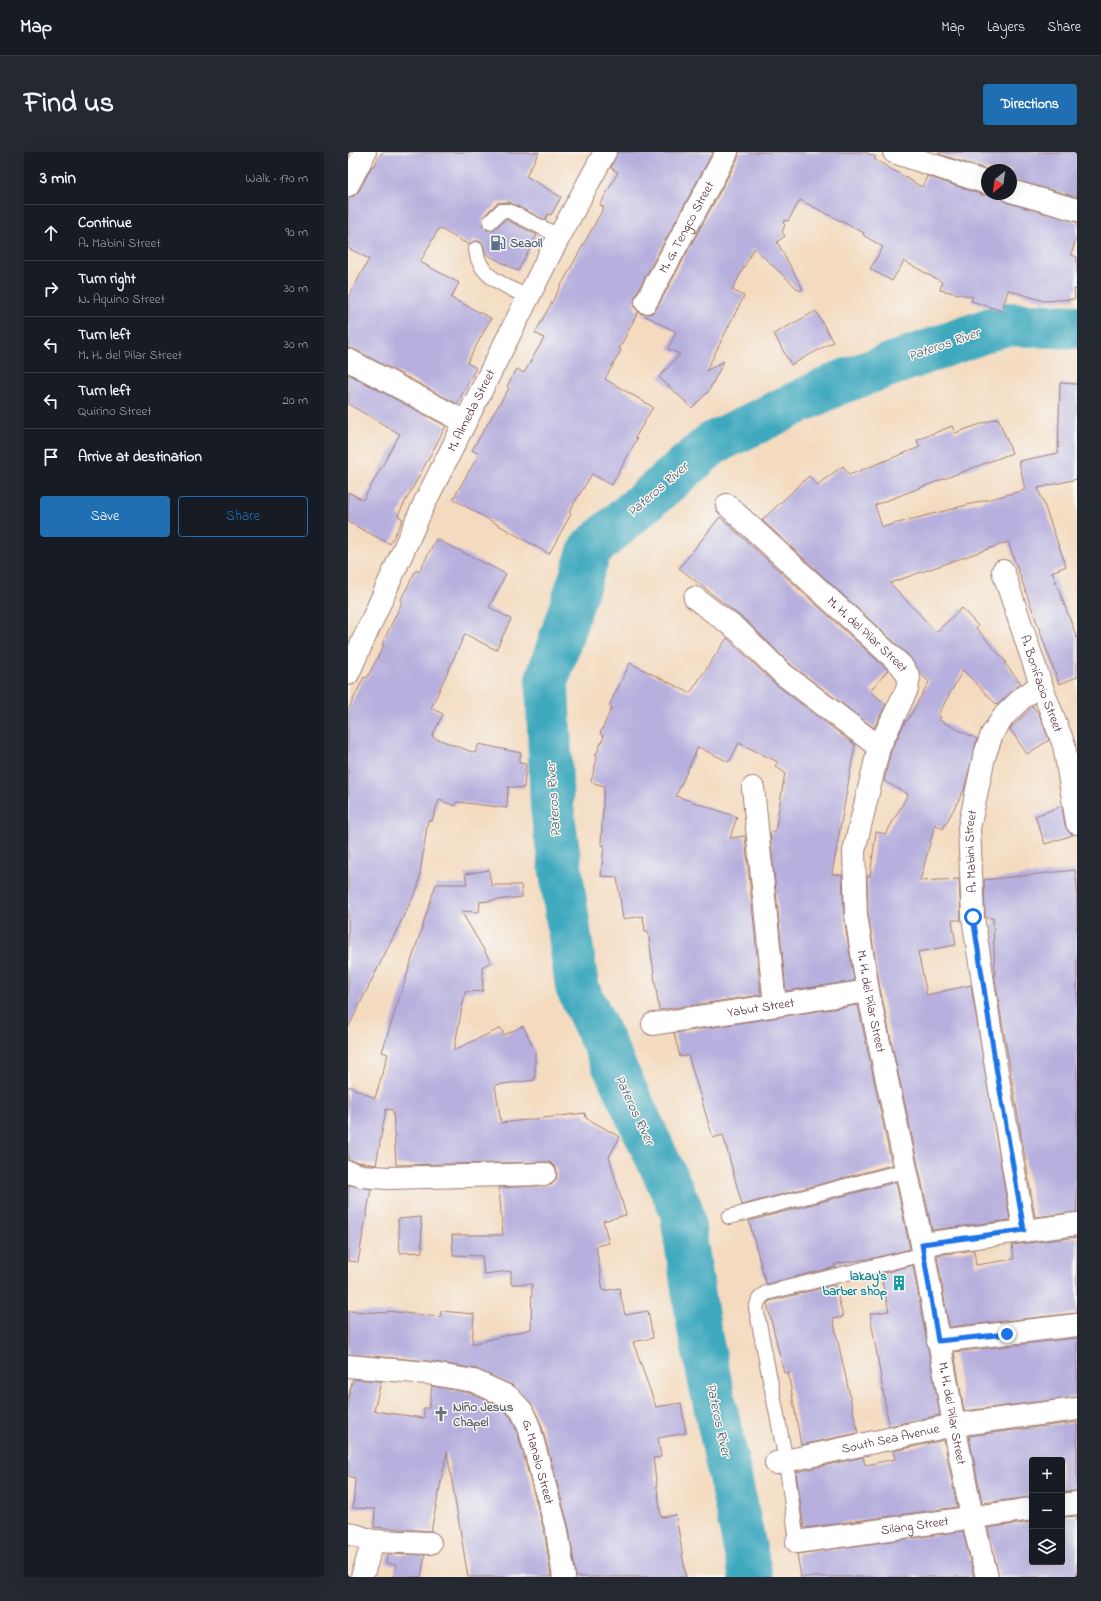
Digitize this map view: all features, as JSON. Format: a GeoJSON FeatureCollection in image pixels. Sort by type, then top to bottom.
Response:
{"type":"FeatureCollection","features":[{"type":"Feature","properties":{"kind":"street"},"geometry":{"type":"LineString","coordinates":[[348,184],[365,152]]}},
{"type":"Feature","properties":{"kind":"street","name":"M. Almeda Street"},"geometry":{"type":"LineString","coordinates":[[348,674],[425,502],[559,236],[605,152]]}},
{"type":"Feature","properties":{"kind":"street","name":"M. G. Tengco Street"},"geometry":{"type":"LineString","coordinates":[[646,302],[727,152]]}},
{"type":"Feature","properties":{"kind":"street"},"geometry":{"type":"LineString","coordinates":[[894,152],[981,181]]}},
{"type":"Feature","properties":{"kind":"street"},"geometry":{"type":"LineString","coordinates":[[1017,193],[1077,210]]}},
{"type":"Feature","properties":{"kind":"street"},"geometry":{"type":"LineString","coordinates":[[348,360],[465,422]]}},
{"type":"Feature","properties":{"kind":"street","name":"M. H. del Pilar Street"},"geometry":{"type":"LineString","coordinates":[[726,505],[901,665],[909,677],[907,689],[879,747],[854,851],[856,915],[868,991],[923,1249],[938,1341],[972,1517],[987,1577]]}},
{"type":"Feature","properties":{"kind":"street","name":"A. Bonifacio Street"},"geometry":{"type":"LineString","coordinates":[[1003,570],[1041,685],[1064,745],[1077,822]]}},
{"type":"Feature","properties":{"kind":"street"},"geometry":{"type":"LineString","coordinates":[[695,598],[740,632],[783,674],[879,747]]}},
{"type":"Feature","properties":{"kind":"street","name":"A. Mabini Street"},"geometry":{"type":"LineString","coordinates":[[1024,1230],[996,1067],[973,917],[970,828],[984,758],[992,734],[1004,716],[1022,698],[1041,685]]}},
{"type":"Feature","properties":{"kind":"street"},"geometry":{"type":"LineString","coordinates":[[753,788],[776,1005]]}},
{"type":"Feature","properties":{"kind":"street","name":"Yabut Street"},"geometry":{"type":"LineString","coordinates":[[653,1024],[868,991]]}},
{"type":"Feature","properties":{"kind":"street"},"geometry":{"type":"LineString","coordinates":[[348,1172],[362,1176],[388,1178],[545,1174]]}},
{"type":"Feature","properties":{"kind":"street"},"geometry":{"type":"LineString","coordinates":[[923,1249],[1024,1230],[1077,1224]]}},
{"type":"Feature","properties":{"kind":"street"},"geometry":{"type":"LineString","coordinates":[[938,1341],[1077,1325]]}},
{"type":"Feature","properties":{"kind":"street","name":"G. Manalo Street"},"geometry":{"type":"LineString","coordinates":[[348,1366],[427,1373],[474,1381],[510,1397],[522,1411],[529,1427],[557,1531],[564,1577]]}},
{"type":"Feature","properties":{"kind":"street","name":"South Sea Avenue"},"geometry":{"type":"LineString","coordinates":[[781,1462],[954,1425],[1077,1409]]}},
{"type":"Feature","properties":{"kind":"street"},"geometry":{"type":"LineString","coordinates":[[1065,1505],[1077,1503]]}},
{"type":"Feature","properties":{"kind":"street","name":"Silang Street"},"geometry":{"type":"LineString","coordinates":[[797,1542],[1029,1509]]}},
{"type":"Feature","properties":{"kind":"street"},"geometry":{"type":"LineString","coordinates":[[348,1533],[373,1541],[430,1543]]}},
{"type":"Feature","properties":{"kind":"street"},"geometry":{"type":"LineString","coordinates":[[362,1577],[373,1541]]}},
{"type":"Feature","properties":{"kind":"lane"},"geometry":{"type":"LineString","coordinates":[[490,222],[502,211],[509,211],[559,236]]}},
{"type":"Feature","properties":{"kind":"lane"},"geometry":{"type":"LineString","coordinates":[[476,249],[476,258],[483,270],[496,281],[528,297]]}},
{"type":"Feature","properties":{"kind":"lane"},"geometry":{"type":"LineString","coordinates":[[729,1217],[907,1170]]}},
{"type":"Feature","properties":{"kind":"lane"},"geometry":{"type":"LineString","coordinates":[[797,1542],[781,1462],[756,1308],[759,1299],[766,1293],[923,1249]]}},
{"type":"Feature","properties":{"kind":"building"},"geometry":{"type":"Polygon","coordinates":[[[382,152],[539,152],[526,176],[561,197],[551,215],[548,214],[545,220],[509,202],[497,203],[484,216],[482,225],[487,230],[493,230],[507,220],[537,235],[518,271],[486,254],[483,244],[479,241],[474,241],[469,245],[439,228],[420,262],[459,283],[451,298],[491,318],[467,363],[476,368],[457,404],[354,349],[348,348],[348,298],[369,259],[348,248],[348,197],[354,196],[359,191],[372,166],[374,166],[382,152]]]}},
{"type":"Feature","properties":{"kind":"building"},"geometry":{"type":"Polygon","coordinates":[[[617,152],[713,152],[635,296],[635,308],[640,313],[652,313],[657,308],[738,158],[739,152],[865,152],[876,157],[874,159],[922,187],[927,176],[981,194],[981,200],[1004,200],[1008,203],[1077,222],[1077,235],[1071,255],[1077,257],[1077,290],[1074,289],[1075,299],[1044,301],[1008,290],[1002,311],[971,301],[973,297],[940,290],[942,282],[904,261],[892,281],[870,269],[883,247],[863,235],[864,233],[800,200],[788,221],[785,220],[783,223],[785,225],[782,232],[785,236],[777,242],[803,289],[800,291],[754,248],[732,290],[744,296],[706,371],[724,361],[708,392],[692,408],[659,377],[680,354],[668,349],[676,332],[638,312],[619,349],[621,350],[605,379],[653,407],[635,438],[637,439],[612,485],[592,474],[569,512],[571,514],[549,554],[453,499],[479,454],[472,450],[509,388],[507,386],[517,369],[524,373],[544,338],[535,333],[604,207],[600,205],[618,172],[611,168],[617,152]]]}},
{"type":"Feature","properties":{"kind":"building"},"geometry":{"type":"Polygon","coordinates":[[[939,152],[1077,152],[1077,197],[1017,181],[1017,164],[981,164],[981,168],[939,154],[939,152]]]}},
{"type":"Feature","properties":{"kind":"building"},"geometry":{"type":"Polygon","coordinates":[[[816,311],[833,342],[791,365],[774,334],[816,311]]]}},
{"type":"Feature","properties":{"kind":"building"},"geometry":{"type":"Polygon","coordinates":[[[348,374],[446,426],[399,513],[398,516],[403,519],[390,544],[348,522],[348,492],[363,500],[400,434],[348,404],[348,374]]]}},
{"type":"Feature","properties":{"kind":"building"},"geometry":{"type":"Polygon","coordinates":[[[1060,383],[1077,384],[1077,479],[1038,488],[1066,566],[1052,572],[1077,638],[1077,677],[1059,684],[1008,542],[890,583],[936,632],[962,608],[978,626],[976,628],[1006,662],[1005,664],[1021,683],[997,705],[963,670],[938,715],[941,717],[939,720],[977,739],[964,790],[943,829],[935,824],[920,881],[959,879],[961,920],[952,920],[956,945],[918,952],[927,995],[971,985],[1010,1220],[932,1230],[880,989],[868,914],[867,876],[870,876],[876,832],[886,834],[908,794],[884,781],[891,751],[906,720],[907,721],[929,682],[920,673],[909,656],[762,520],[809,476],[817,485],[843,466],[849,475],[920,447],[917,440],[952,426],[955,433],[998,418],[1012,453],[875,505],[882,527],[1025,490],[1019,461],[1058,453],[1060,383]]]}},
{"type":"Feature","properties":{"kind":"building"},"geometry":{"type":"Polygon","coordinates":[[[720,517],[888,670],[870,691],[886,704],[874,728],[791,665],[749,623],[679,568],[720,517]]]}},
{"type":"Feature","properties":{"kind":"building"},"geometry":{"type":"Polygon","coordinates":[[[436,539],[506,574],[489,607],[511,619],[496,650],[465,634],[431,708],[443,714],[432,737],[475,753],[479,744],[521,753],[519,763],[526,764],[524,788],[508,787],[507,808],[457,802],[455,806],[439,800],[432,821],[428,820],[418,887],[348,1028],[348,710],[364,677],[367,678],[384,645],[382,644],[402,602],[400,601],[416,570],[419,572],[436,539]]]}},
{"type":"Feature","properties":{"kind":"building"},"geometry":{"type":"Polygon","coordinates":[[[727,638],[775,684],[855,745],[832,874],[842,875],[844,917],[854,981],[786,991],[770,833],[775,832],[785,773],[775,766],[778,762],[739,743],[729,762],[698,747],[676,796],[737,817],[730,838],[745,836],[761,995],[659,1010],[648,931],[645,931],[643,916],[623,919],[617,877],[601,876],[604,845],[601,845],[604,786],[591,782],[597,758],[595,757],[604,736],[600,734],[612,707],[609,706],[630,663],[690,693],[727,638]]]}},
{"type":"Feature","properties":{"kind":"building"},"geometry":{"type":"Polygon","coordinates":[[[1033,706],[1039,714],[1049,740],[1027,754],[1010,729],[1033,706]]]}},
{"type":"Feature","properties":{"kind":"building"},"geometry":{"type":"Polygon","coordinates":[[[1062,806],[1065,825],[1068,831],[1073,835],[1045,844],[1035,816],[1062,806]]]}},
{"type":"Feature","properties":{"kind":"building"},"geometry":{"type":"Polygon","coordinates":[[[489,870],[491,885],[521,885],[522,897],[480,902],[479,912],[461,911],[491,962],[482,967],[483,991],[465,992],[454,1050],[501,1028],[504,1035],[523,1026],[535,1051],[535,1080],[495,1085],[501,1123],[585,1113],[586,1118],[620,1137],[609,1157],[626,1215],[603,1221],[609,1243],[596,1246],[603,1291],[619,1288],[625,1315],[648,1311],[653,1338],[633,1342],[656,1407],[681,1403],[686,1433],[658,1438],[661,1457],[653,1458],[661,1517],[676,1515],[686,1577],[576,1577],[569,1528],[541,1424],[531,1403],[514,1386],[476,1369],[428,1361],[348,1354],[348,1311],[387,1313],[387,1311],[440,1317],[441,1311],[474,1314],[472,1344],[531,1329],[532,1284],[511,1284],[511,1271],[484,1274],[482,1256],[453,1255],[452,1235],[503,1235],[499,1188],[551,1185],[556,1180],[557,1174],[556,1168],[551,1163],[396,1165],[393,1110],[386,1109],[376,1165],[348,1160],[348,1086],[375,1098],[388,1054],[382,1052],[436,884],[467,884],[465,874],[489,870]]]}},
{"type":"Feature","properties":{"kind":"building"},"geometry":{"type":"Polygon","coordinates":[[[1075,870],[1077,885],[1077,1212],[1035,1217],[995,980],[993,918],[986,918],[985,916],[984,880],[1075,870]]]}},
{"type":"Feature","properties":{"kind":"building"},"geometry":{"type":"Polygon","coordinates":[[[858,1005],[892,1165],[742,1205],[723,1135],[713,1138],[688,1055],[680,1057],[674,1033],[858,1005]]]}},
{"type":"Feature","properties":{"kind":"building"},"geometry":{"type":"Polygon","coordinates":[[[896,1182],[910,1249],[874,1258],[835,1264],[835,1267],[766,1284],[749,1221],[896,1182]]]}},
{"type":"Feature","properties":{"kind":"building"},"geometry":{"type":"Polygon","coordinates":[[[348,1185],[371,1189],[358,1262],[348,1261],[348,1185]]]}},
{"type":"Feature","properties":{"kind":"building"},"geometry":{"type":"Polygon","coordinates":[[[421,1217],[422,1252],[400,1253],[398,1219],[421,1217]]]}},
{"type":"Feature","properties":{"kind":"building"},"geometry":{"type":"Polygon","coordinates":[[[1077,1237],[1077,1313],[949,1327],[937,1255],[974,1250],[976,1265],[1014,1259],[1012,1245],[1077,1237]]]}},
{"type":"Feature","properties":{"kind":"building"},"geometry":{"type":"Polygon","coordinates":[[[913,1265],[940,1415],[889,1426],[870,1314],[889,1311],[880,1274],[913,1265]]]}},
{"type":"Feature","properties":{"kind":"building"},"geometry":{"type":"Polygon","coordinates":[[[835,1285],[843,1317],[833,1319],[858,1433],[801,1445],[788,1372],[784,1373],[767,1303],[835,1285]]]}},
{"type":"Feature","properties":{"kind":"building"},"geometry":{"type":"Polygon","coordinates":[[[1077,1338],[1077,1397],[964,1411],[954,1352],[1077,1338]]]}},
{"type":"Feature","properties":{"kind":"building"},"geometry":{"type":"Polygon","coordinates":[[[353,1379],[381,1381],[374,1411],[424,1418],[424,1408],[429,1408],[432,1386],[470,1393],[502,1407],[511,1418],[517,1431],[545,1534],[551,1577],[468,1577],[447,1452],[431,1531],[374,1527],[375,1509],[353,1508],[355,1478],[348,1476],[348,1398],[353,1379]]]}},
{"type":"Feature","properties":{"kind":"building"},"geometry":{"type":"Polygon","coordinates":[[[1077,1422],[1077,1491],[1065,1492],[1065,1457],[1029,1457],[1029,1497],[982,1503],[969,1436],[1077,1422]]]}},
{"type":"Feature","properties":{"kind":"building"},"geometry":{"type":"Polygon","coordinates":[[[944,1440],[957,1507],[804,1528],[796,1472],[863,1457],[865,1465],[895,1459],[893,1451],[944,1440]]]}},
{"type":"Feature","properties":{"kind":"building"},"geometry":{"type":"Polygon","coordinates":[[[1077,1516],[1077,1577],[999,1577],[988,1528],[1029,1522],[1029,1565],[1065,1565],[1065,1517],[1077,1516]]]}},
{"type":"Feature","properties":{"kind":"building"},"geometry":{"type":"Polygon","coordinates":[[[963,1531],[974,1577],[801,1577],[797,1554],[963,1531]]]}},
{"type":"Feature","properties":{"kind":"building"},"geometry":{"type":"Polygon","coordinates":[[[388,1554],[425,1555],[421,1577],[394,1577],[396,1565],[386,1563],[388,1554]]]}},
{"type":"Feature","properties":{"kind":"waterway","name":"Pateros River"},"geometry":{"type":"LineString","coordinates":[[751,1577],[699,1329],[681,1209],[577,987],[552,808],[547,680],[590,549],[713,443],[839,383],[1005,324],[1077,327]]}},
{"type":"Feature","properties":{"kind":"place","name":"Seaoil"},"geometry":{"type":"Point","coordinates":[498,243]}},
{"type":"Feature","properties":{"kind":"place","name":"lakay's barber shop"},"geometry":{"type":"Point","coordinates":[899,1283]}},
{"type":"Feature","properties":{"kind":"place","name":"Niño Jesus Chapel"},"geometry":{"type":"Point","coordinates":[441,1414]}},
{"type":"Feature","properties":{"kind":"route"},"geometry":{"type":"LineString","coordinates":[[973,917],[996,1067],[1024,1230],[922,1244],[938,1341],[1007,1334]]}}]}
